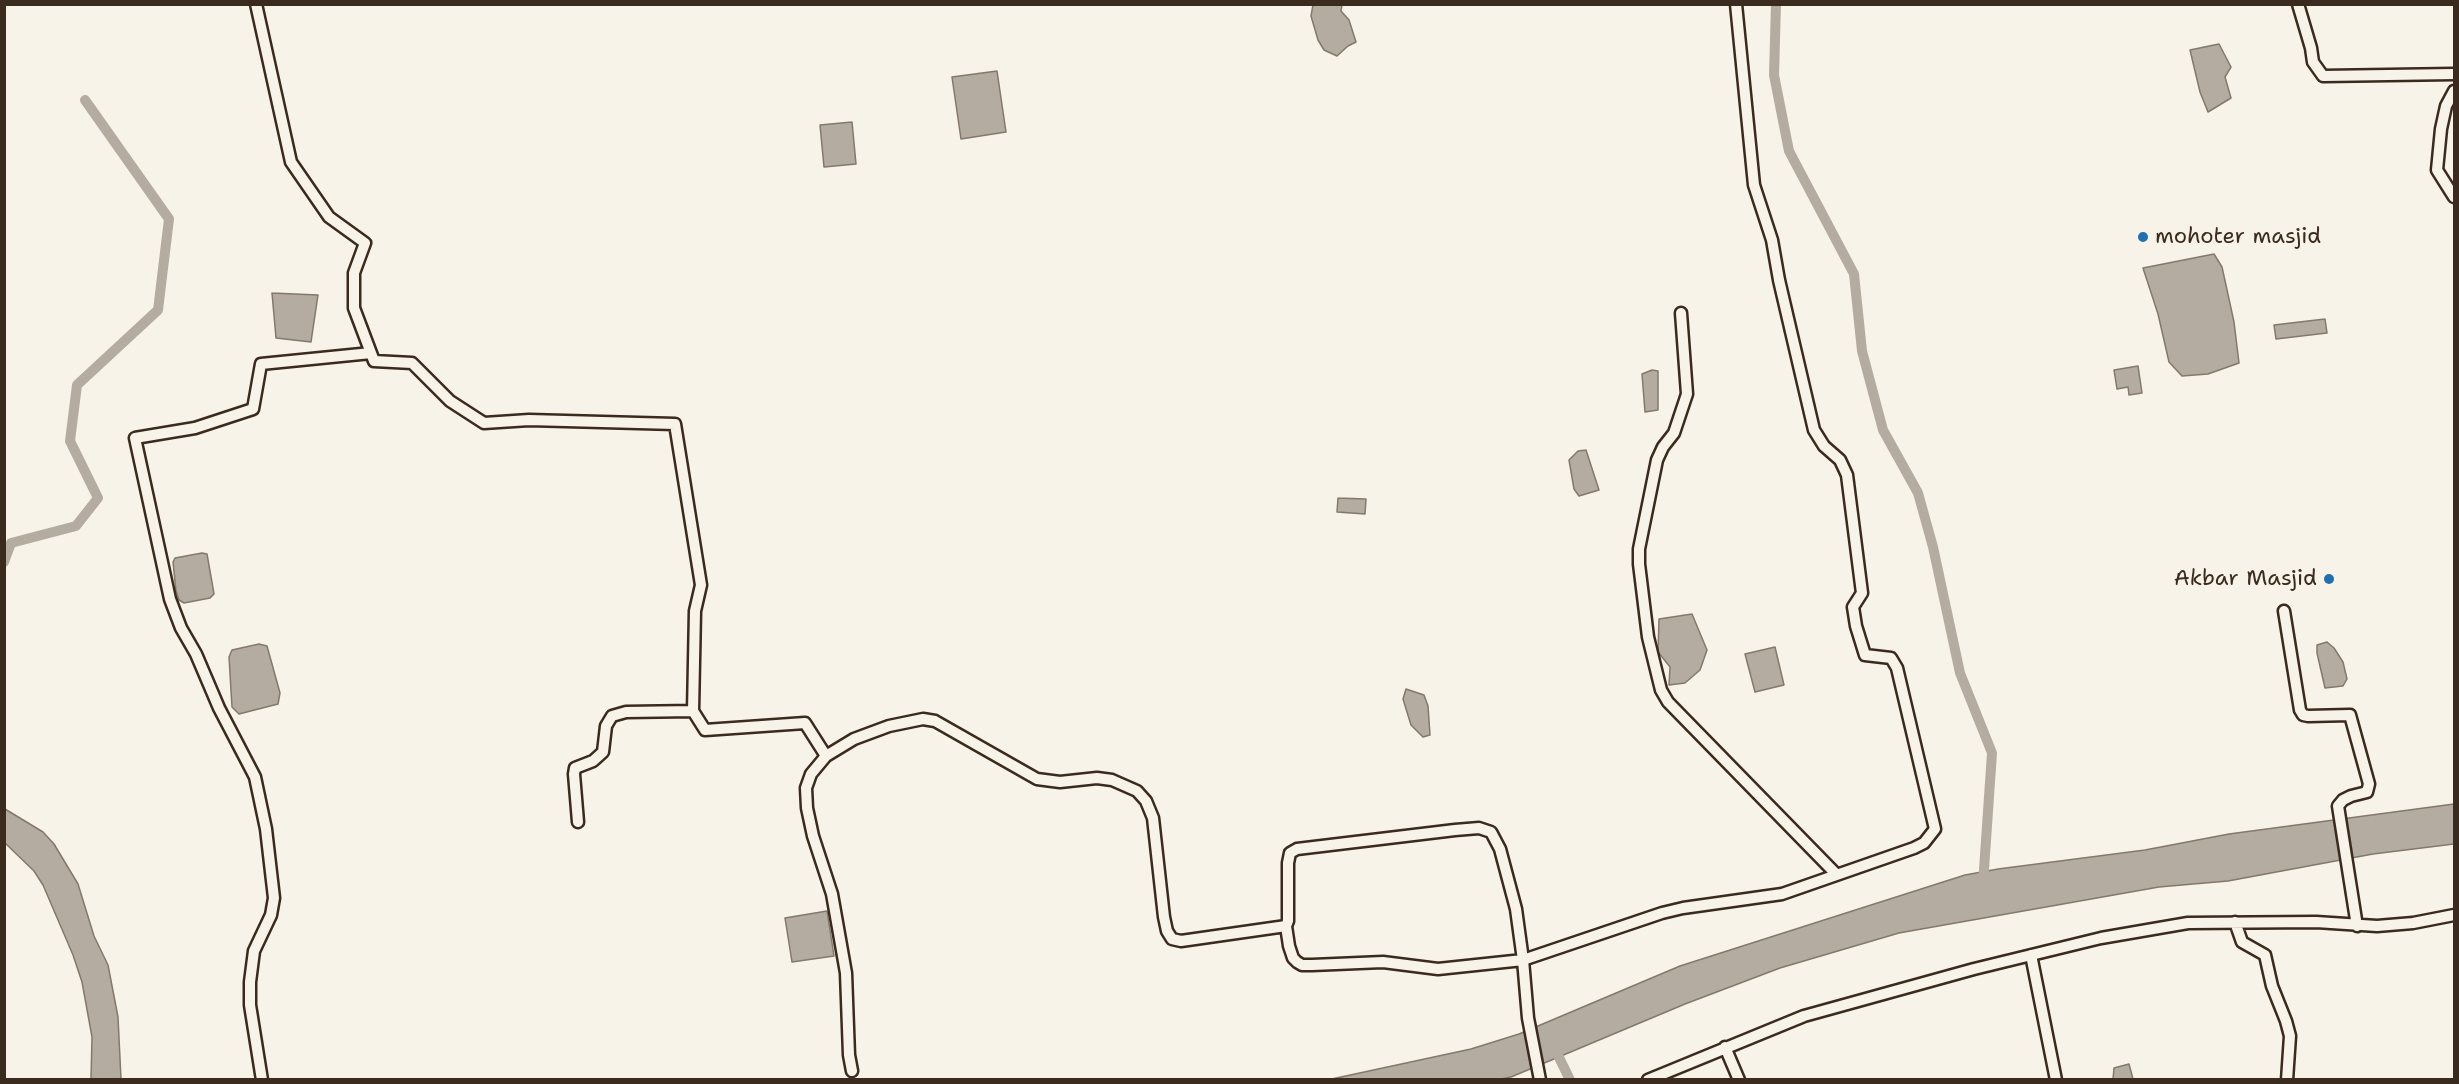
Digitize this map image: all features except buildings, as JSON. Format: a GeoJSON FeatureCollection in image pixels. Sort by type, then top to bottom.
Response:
{"type":"FeatureCollection","features":[{"type":"Feature","properties":{"kind":"street"},"geometry":{"type":"LineString","coordinates":[[256,4],[291,162],[329,217],[365,243],[354,273],[354,308],[374,361],[412,363],[450,401],[484,423],[529,420],[675,424],[701,585],[695,612],[693,711],[705,730],[805,723],[826,756]]}},
{"type":"Feature","properties":{"kind":"street"},"geometry":{"type":"LineString","coordinates":[[1539,1076],[1528,1018],[1523,960],[1516,909],[1502,855],[1491,832],[1479,828],[1293,851],[1288,859],[1289,909],[1286,926],[1293,958],[1302,965],[1383,962],[1438,969],[1523,960],[1662,913],[1782,894],[1924,843],[1935,829],[1897,668],[1891,658],[1866,655],[1856,626],[1853,607],[1862,593],[1847,475],[1840,460],[1824,446],[1814,430],[1772,240],[1754,185],[1736,4]]}},
{"type":"Feature","properties":{"kind":"street"},"geometry":{"type":"LineString","coordinates":[[2298,4],[2313,62],[2323,76],[2454,74]]}},
{"type":"Feature","properties":{"kind":"street"},"geometry":{"type":"LineString","coordinates":[[2454,91],[2446,106],[2441,129],[2437,170],[2454,197]]}},
{"type":"Feature","properties":{"kind":"street"},"geometry":{"type":"LineString","coordinates":[[1681,313],[1687,394],[1674,433],[1663,447],[1657,460],[1639,549],[1648,637],[1661,690],[1668,702],[1836,874]]}},
{"type":"Feature","properties":{"kind":"street"},"geometry":{"type":"LineString","coordinates":[[262,1080],[250,1005],[250,982],[255,951],[271,915],[274,898],[266,829],[255,777],[219,708],[196,654],[180,628],[170,599],[135,438],[195,428],[253,409],[261,364],[371,353]]}},
{"type":"Feature","properties":{"kind":"street"},"geometry":{"type":"LineString","coordinates":[[2284,611],[2300,710],[2303,715],[2346,714],[2350,716],[2353,720],[2369,789],[2367,792],[2343,800],[2338,806],[2357,926]]}},
{"type":"Feature","properties":{"kind":"street"},"geometry":{"type":"LineString","coordinates":[[578,822],[575,768],[593,761],[603,752],[606,726],[612,716],[626,712],[693,711]]}},
{"type":"Feature","properties":{"kind":"street"},"geometry":{"type":"LineString","coordinates":[[852,1071],[849,1055],[846,973],[832,894],[813,836],[807,808],[806,788],[811,774],[826,756],[839,747],[874,731],[908,721],[923,719],[935,721],[1037,779],[1060,782],[1097,778],[1125,784],[1137,791],[1146,801],[1153,818],[1164,917],[1167,931],[1172,939],[1181,941],[1286,926]]}},
{"type":"Feature","properties":{"kind":"street"},"geometry":{"type":"LineString","coordinates":[[1647,1080],[1795,1020],[1845,1004],[2031,955],[2163,926],[2235,922],[2316,922],[2357,926],[2413,923],[2454,915]]}},
{"type":"Feature","properties":{"kind":"street"},"geometry":{"type":"LineString","coordinates":[[2235,922],[2242,942],[2265,955],[2272,986],[2290,1036],[2287,1080]]}},
{"type":"Feature","properties":{"kind":"street"},"geometry":{"type":"LineString","coordinates":[[2031,955],[2056,1080]]}},
{"type":"Feature","properties":{"kind":"street"},"geometry":{"type":"LineString","coordinates":[[1725,1047],[1739,1080]]}},
{"type":"Feature","properties":{"kind":"shaded area"},"geometry":{"type":"Polygon","coordinates":[[[1313,5],[1342,5],[1341,11],[1349,20],[1356,42],[1337,56],[1324,50],[1318,40],[1311,16],[1313,5]]]}},
{"type":"Feature","properties":{"kind":"shaded area"},"geometry":{"type":"Polygon","coordinates":[[[2219,44],[2231,67],[2225,77],[2231,98],[2208,112],[2200,92],[2190,50],[2219,44]]]}},
{"type":"Feature","properties":{"kind":"shaded area"},"geometry":{"type":"Polygon","coordinates":[[[997,71],[1006,132],[961,139],[952,77],[997,71]]]}},
{"type":"Feature","properties":{"kind":"shaded area"},"geometry":{"type":"Polygon","coordinates":[[[852,122],[856,164],[824,167],[820,125],[852,122]]]}},
{"type":"Feature","properties":{"kind":"shaded area"},"geometry":{"type":"Polygon","coordinates":[[[2214,254],[2222,267],[2234,322],[2239,363],[2208,374],[2182,376],[2169,362],[2158,314],[2143,268],[2214,254]]]}},
{"type":"Feature","properties":{"kind":"shaded area"},"geometry":{"type":"Polygon","coordinates":[[[272,293],[318,295],[311,342],[276,338],[272,293]]]}},
{"type":"Feature","properties":{"kind":"shaded area"},"geometry":{"type":"Polygon","coordinates":[[[2325,319],[2327,333],[2276,339],[2274,325],[2325,319]]]}},
{"type":"Feature","properties":{"kind":"shaded area"},"geometry":{"type":"Polygon","coordinates":[[[2138,366],[2142,393],[2129,395],[2128,387],[2117,389],[2114,370],[2138,366]]]}},
{"type":"Feature","properties":{"kind":"shaded area"},"geometry":{"type":"Polygon","coordinates":[[[1652,370],[1658,371],[1658,410],[1645,412],[1642,374],[1652,370]]]}},
{"type":"Feature","properties":{"kind":"shaded area"},"geometry":{"type":"Polygon","coordinates":[[[1586,450],[1599,490],[1579,496],[1574,489],[1569,460],[1578,451],[1586,450]]]}},
{"type":"Feature","properties":{"kind":"shaded area"},"geometry":{"type":"Polygon","coordinates":[[[1338,498],[1366,499],[1365,514],[1337,512],[1338,498]]]}},
{"type":"Feature","properties":{"kind":"shaded area"},"geometry":{"type":"Polygon","coordinates":[[[207,554],[214,594],[210,598],[184,603],[179,600],[176,591],[173,562],[175,558],[207,554]]]}},
{"type":"Feature","properties":{"kind":"shaded area"},"geometry":{"type":"Polygon","coordinates":[[[1692,614],[1707,650],[1700,670],[1685,683],[1669,685],[1670,667],[1658,652],[1659,619],[1692,614]]]}},
{"type":"Feature","properties":{"kind":"shaded area"},"geometry":{"type":"Polygon","coordinates":[[[2327,642],[2343,662],[2347,679],[2343,686],[2325,688],[2317,645],[2327,642]]]}},
{"type":"Feature","properties":{"kind":"shaded area"},"geometry":{"type":"Polygon","coordinates":[[[259,644],[267,646],[280,693],[278,704],[239,714],[232,707],[229,657],[232,650],[259,644]]]}},
{"type":"Feature","properties":{"kind":"shaded area"},"geometry":{"type":"Polygon","coordinates":[[[1775,647],[1784,685],[1755,692],[1745,654],[1775,647]]]}},
{"type":"Feature","properties":{"kind":"shaded area"},"geometry":{"type":"Polygon","coordinates":[[[1406,689],[1424,695],[1428,706],[1430,735],[1423,737],[1411,725],[1403,699],[1406,689]]]}},
{"type":"Feature","properties":{"kind":"shaded area"},"geometry":{"type":"Polygon","coordinates":[[[2454,804],[2454,844],[2373,854],[2228,881],[2159,887],[1899,933],[1780,968],[1685,1004],[1511,1077],[1496,1080],[1327,1080],[1471,1049],[1519,1034],[1680,966],[1965,875],[2145,850],[2229,834],[2454,804]]]}},
{"type":"Feature","properties":{"kind":"shaded area"},"geometry":{"type":"Polygon","coordinates":[[[5,809],[43,832],[54,844],[78,884],[94,936],[108,965],[118,1017],[121,1079],[91,1079],[92,1037],[82,982],[43,885],[34,871],[5,843],[5,809]]]}},
{"type":"Feature","properties":{"kind":"shaded area"},"geometry":{"type":"Polygon","coordinates":[[[827,911],[834,956],[792,962],[785,918],[827,911]]]}},
{"type":"Feature","properties":{"kind":"shaded area"},"geometry":{"type":"Polygon","coordinates":[[[2129,1064],[2133,1079],[2113,1079],[2114,1068],[2129,1064]]]}},
{"type":"Feature","properties":{"kind":"waterway"},"geometry":{"type":"LineString","coordinates":[[1776,4],[1774,75],[1789,151],[1854,274],[1862,351],[1883,430],[1918,493],[1933,547],[1960,673],[1992,753],[1983,884]]}},
{"type":"Feature","properties":{"kind":"waterway"},"geometry":{"type":"LineString","coordinates":[[4,562],[11,543],[76,526],[98,498],[70,441],[77,385],[158,310],[169,219],[85,100]]}},
{"type":"Feature","properties":{"kind":"waterway"},"geometry":{"type":"LineString","coordinates":[[1553,1045],[1570,1080]]}},
{"type":"Feature","properties":{"kind":"place","name":"mohoter masjid"},"geometry":{"type":"Point","coordinates":[2143,237]}},
{"type":"Feature","properties":{"kind":"place","name":"Akbar Masjid"},"geometry":{"type":"Point","coordinates":[2329,579]}}]}
